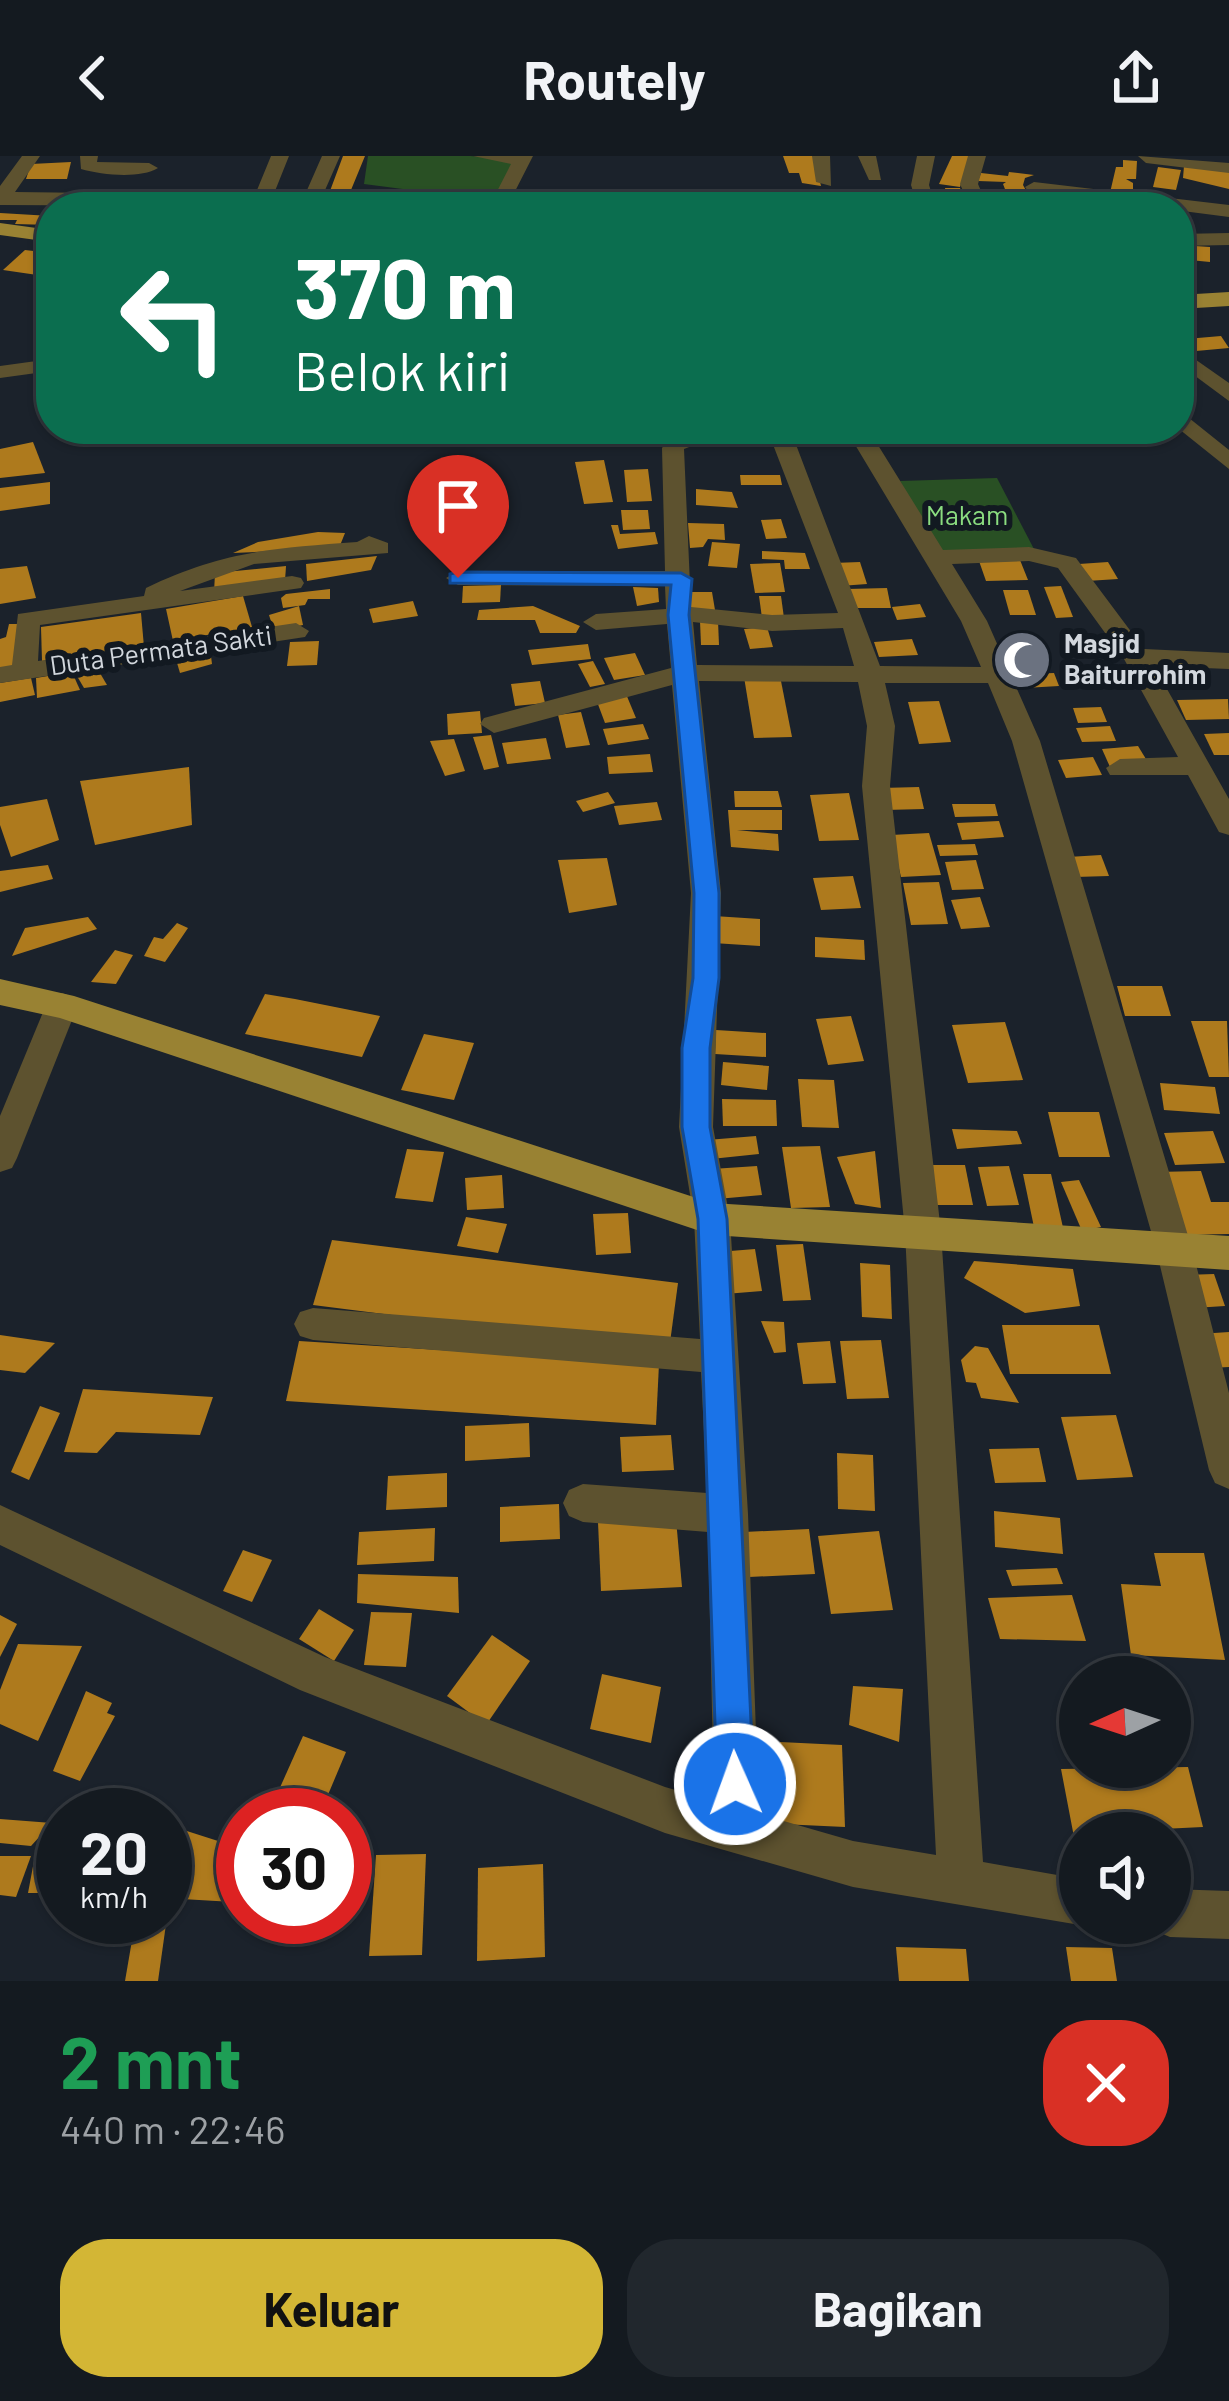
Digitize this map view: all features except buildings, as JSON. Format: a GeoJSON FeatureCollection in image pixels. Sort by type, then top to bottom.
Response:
{"type":"FeatureCollection","features":[{"type":"Feature","properties":{"kind":"main road"},"geometry":{"type":"LineString","coordinates":[[0,229],[36,234]]}},
{"type":"Feature","properties":{"kind":"main road"},"geometry":{"type":"LineString","coordinates":[[1194,301],[1229,299]]}},
{"type":"Feature","properties":{"kind":"main road"},"geometry":{"type":"LineString","coordinates":[[0,992],[62,1005],[712,1219],[1229,1253]]}},
{"type":"Feature","properties":{"kind":"street"},"geometry":{"type":"LineString","coordinates":[[1,198],[31,156]]}},
{"type":"Feature","properties":{"kind":"street"},"geometry":{"type":"LineString","coordinates":[[89,156],[87,165],[94,167],[149,168]]}},
{"type":"Feature","properties":{"kind":"street"},"geometry":{"type":"LineString","coordinates":[[265,192],[280,156]]}},
{"type":"Feature","properties":{"kind":"street"},"geometry":{"type":"LineString","coordinates":[[316,192],[332,156]]}},
{"type":"Feature","properties":{"kind":"street"},"geometry":{"type":"LineString","coordinates":[[482,156],[523,158],[505,192]]}},
{"type":"Feature","properties":{"kind":"street"},"geometry":{"type":"LineString","coordinates":[[820,156],[825,182]]}},
{"type":"Feature","properties":{"kind":"street"},"geometry":{"type":"LineString","coordinates":[[866,156],[875,176]]}},
{"type":"Feature","properties":{"kind":"street"},"geometry":{"type":"LineString","coordinates":[[922,192],[926,156]]}},
{"type":"Feature","properties":{"kind":"street"},"geometry":{"type":"LineString","coordinates":[[972,192],[969,184],[977,156]]}},
{"type":"Feature","properties":{"kind":"street"},"geometry":{"type":"LineString","coordinates":[[1137,192],[1146,157],[1229,168]]}},
{"type":"Feature","properties":{"kind":"street"},"geometry":{"type":"LineString","coordinates":[[1038,192],[1035,179],[1086,192]]}},
{"type":"Feature","properties":{"kind":"street"},"geometry":{"type":"LineString","coordinates":[[1,198],[36,198]]}},
{"type":"Feature","properties":{"kind":"street"},"geometry":{"type":"LineString","coordinates":[[1194,208],[1229,211]]}},
{"type":"Feature","properties":{"kind":"street"},"geometry":{"type":"LineString","coordinates":[[1194,240],[1229,239]]}},
{"type":"Feature","properties":{"kind":"street"},"geometry":{"type":"LineString","coordinates":[[0,372],[36,366]]}},
{"type":"Feature","properties":{"kind":"street"},"geometry":{"type":"LineString","coordinates":[[1194,430],[1229,462]]}},
{"type":"Feature","properties":{"kind":"street"},"geometry":{"type":"LineString","coordinates":[[677,444],[673,448],[679,615],[706,893],[706,978],[696,1048],[696,1127],[712,1219],[728,1514],[736,1829]]}},
{"type":"Feature","properties":{"kind":"street"},"geometry":{"type":"LineString","coordinates":[[784,444],[853,620],[881,727],[877,786],[923,1232],[962,1882]]}},
{"type":"Feature","properties":{"kind":"street"},"geometry":{"type":"LineString","coordinates":[[866,444],[939,557],[1026,741],[1174,1249],[1229,1470]]}},
{"type":"Feature","properties":{"kind":"street","name":"Duta Permata Sakti"},"geometry":{"type":"LineString","coordinates":[[132,605],[228,562],[379,548],[369,543]]}},
{"type":"Feature","properties":{"kind":"street"},"geometry":{"type":"LineString","coordinates":[[939,557],[1029,554],[1067,563],[1136,657],[1229,825]]}},
{"type":"Feature","properties":{"kind":"street"},"geometry":{"type":"LineString","coordinates":[[458,578],[681,579]]}},
{"type":"Feature","properties":{"kind":"street","name":"Duta Permata Sakti"},"geometry":{"type":"LineString","coordinates":[[292,584],[14,620],[13,673],[296,631]]}},
{"type":"Feature","properties":{"kind":"street"},"geometry":{"type":"LineString","coordinates":[[596,622],[717,614],[772,623],[853,620]]}},
{"type":"Feature","properties":{"kind":"street"},"geometry":{"type":"LineString","coordinates":[[1136,657],[1229,661]]}},
{"type":"Feature","properties":{"kind":"street"},"geometry":{"type":"LineString","coordinates":[[494,724],[685,673],[997,675]]}},
{"type":"Feature","properties":{"kind":"street"},"geometry":{"type":"LineString","coordinates":[[1120,768],[1198,766]]}},
{"type":"Feature","properties":{"kind":"street"},"geometry":{"type":"LineString","coordinates":[[0,1158],[62,1005]]}},
{"type":"Feature","properties":{"kind":"street"},"geometry":{"type":"LineString","coordinates":[[313,1324],[718,1357]]}},
{"type":"Feature","properties":{"kind":"street"},"geometry":{"type":"LineString","coordinates":[[583,1503],[728,1514]]}},
{"type":"Feature","properties":{"kind":"street"},"geometry":{"type":"LineString","coordinates":[[0,1524],[382,1703],[665,1810],[853,1864],[1059,1898]]}},
{"type":"Feature","properties":{"kind":"street"},"geometry":{"type":"LineString","coordinates":[[1191,1913],[1229,1916]]}},
{"type":"Feature","properties":{"kind":"green space"},"geometry":{"type":"Polygon","coordinates":[[[368,156],[517,161],[500,192],[426,192],[364,184],[368,156]]]}},
{"type":"Feature","properties":{"kind":"green space","name":"Makam"},"geometry":{"type":"Polygon","coordinates":[[[997,478],[1035,551],[941,555],[900,481],[997,478]]]}},
{"type":"Feature","properties":{"kind":"place","name":"Masjid Baiturrohim"},"geometry":{"type":"Point","coordinates":[1022,660]}},
{"type":"Feature","properties":{"kind":"route"},"geometry":{"type":"LineString","coordinates":[[458,578],[681,579],[679,615],[706,893],[706,978],[696,1048],[696,1127],[712,1219],[728,1514],[735,1784]]}}]}
